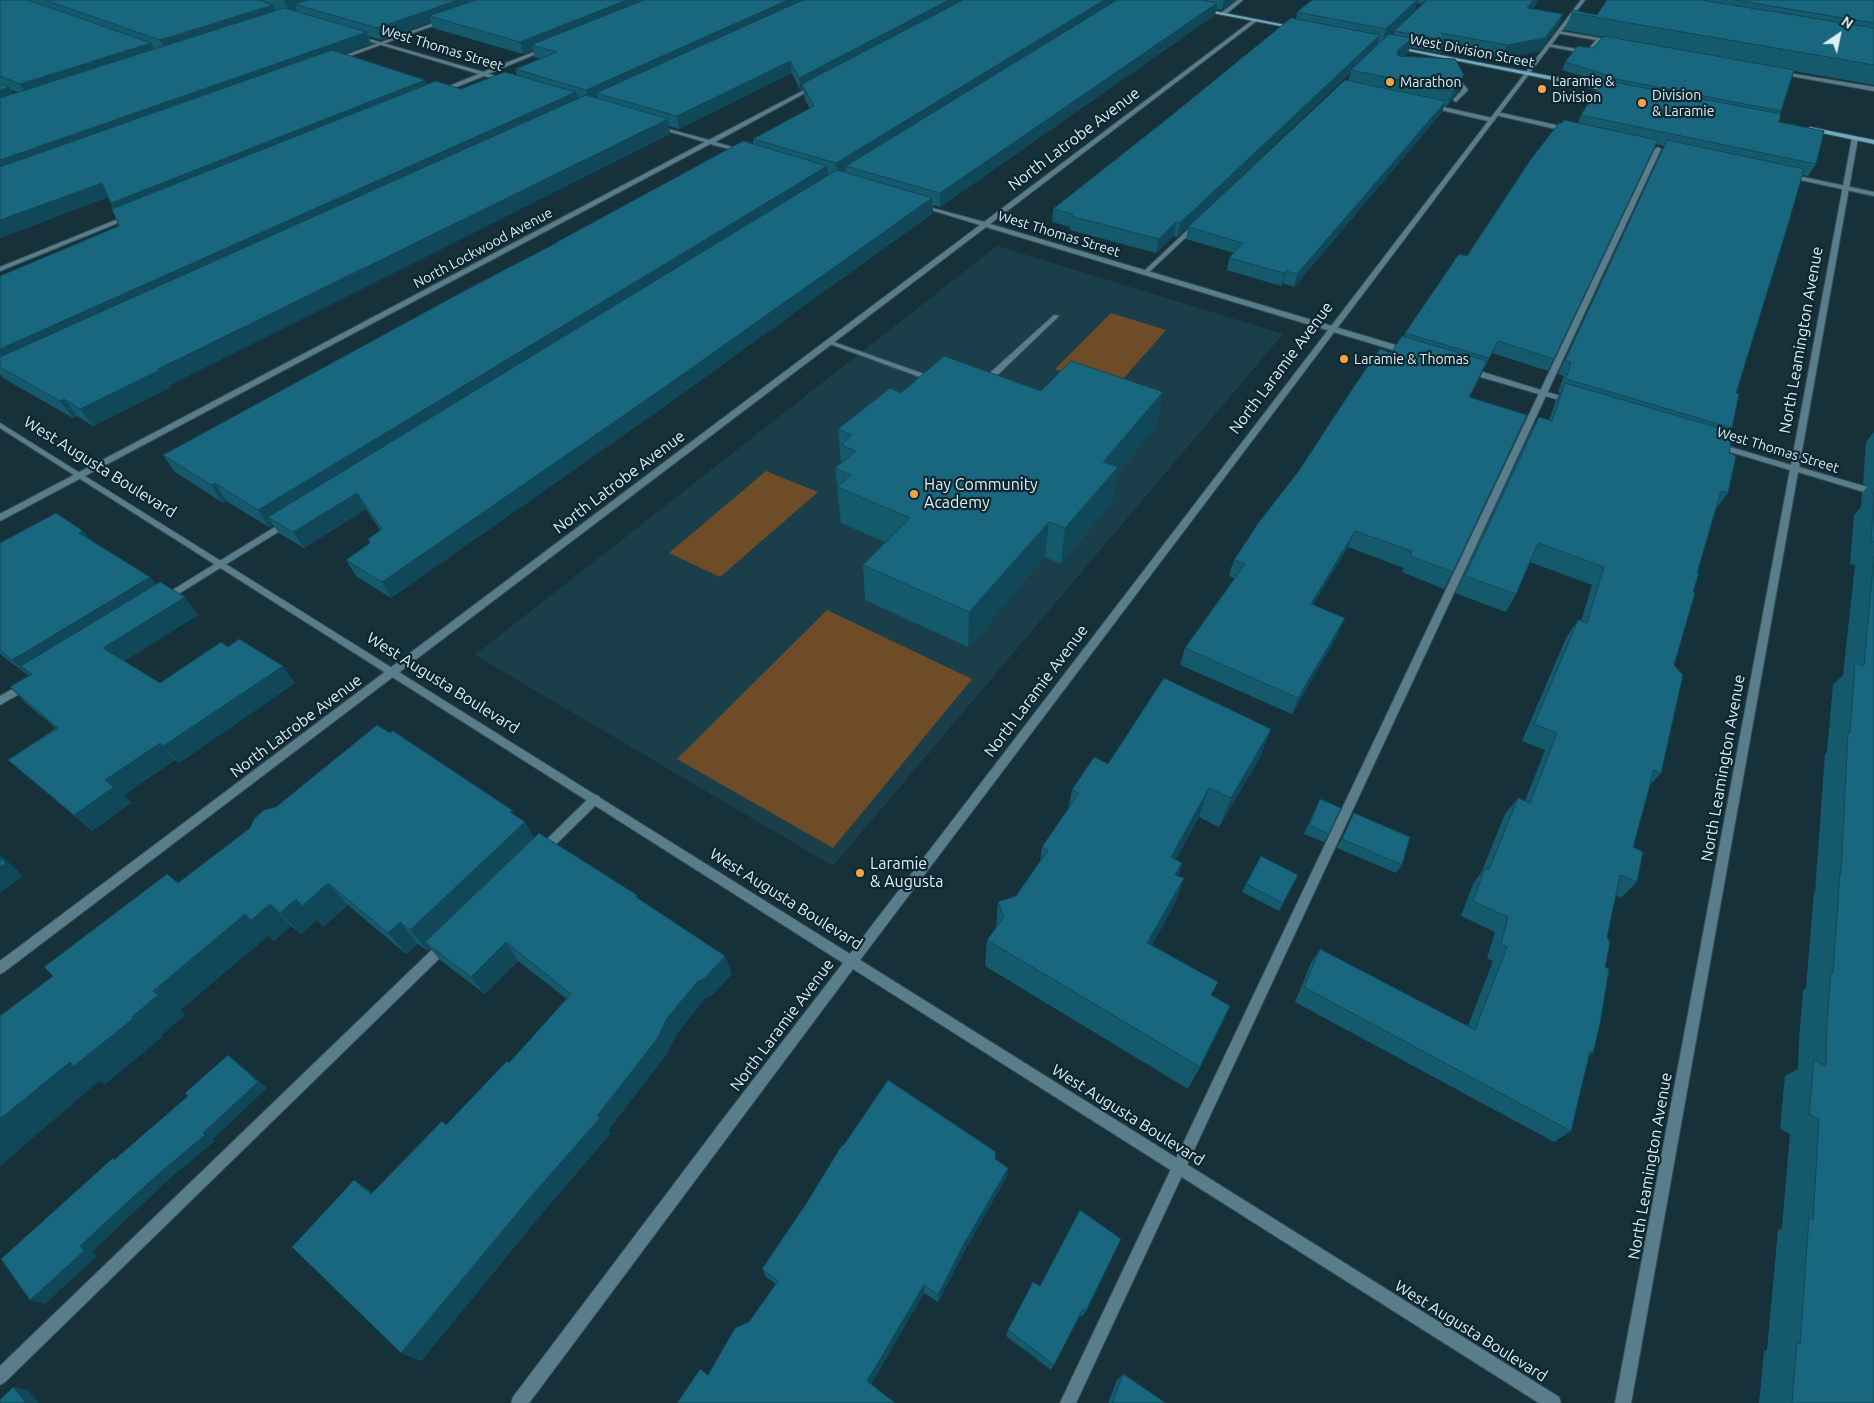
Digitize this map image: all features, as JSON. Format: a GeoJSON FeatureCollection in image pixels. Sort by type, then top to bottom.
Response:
{"type":"FeatureCollection","features":[{"type":"Feature","properties":{"kind":"main road"},"geometry":{"type":"LineString","coordinates":[[1200,9],[1301,29]]}},
{"type":"Feature","properties":{"kind":"main road","name":"West Division Street"},"geometry":{"type":"LineString","coordinates":[[1356,40],[1385,43],[1414,54],[1457,66],[1528,74],[1619,92]]}},
{"type":"Feature","properties":{"kind":"main road"},"geometry":{"type":"LineString","coordinates":[[1808,129],[1874,142]]}},
{"type":"Feature","properties":{"kind":"street"},"geometry":{"type":"LineString","coordinates":[[1223,14],[1241,0]]}},
{"type":"Feature","properties":{"kind":"street","name":"North Laramie Avenue"},"geometry":{"type":"LineString","coordinates":[[519,1403],[852,961],[1528,74],[1582,0]]}},
{"type":"Feature","properties":{"kind":"street"},"geometry":{"type":"LineString","coordinates":[[327,63],[448,20]]}},
{"type":"Feature","properties":{"kind":"street","name":"North Latrobe Avenue"},"geometry":{"type":"LineString","coordinates":[[0,968],[1256,20]]}},
{"type":"Feature","properties":{"kind":"street"},"geometry":{"type":"LineString","coordinates":[[1558,32],[1618,43]]}},
{"type":"Feature","properties":{"kind":"street","name":"West Thomas Street"},"geometry":{"type":"LineString","coordinates":[[348,33],[508,82]]}},
{"type":"Feature","properties":{"kind":"street"},"geometry":{"type":"LineString","coordinates":[[1549,45],[1588,53],[1599,40]]}},
{"type":"Feature","properties":{"kind":"street"},"geometry":{"type":"LineString","coordinates":[[1376,52],[1385,43]]}},
{"type":"Feature","properties":{"kind":"street"},"geometry":{"type":"LineString","coordinates":[[438,92],[550,47]]}},
{"type":"Feature","properties":{"kind":"street"},"geometry":{"type":"LineString","coordinates":[[1456,100],[1465,90],[1457,66]]}},
{"type":"Feature","properties":{"kind":"street"},"geometry":{"type":"LineString","coordinates":[[1776,72],[1874,90]]}},
{"type":"Feature","properties":{"kind":"street","name":"North Lockwood Avenue"},"geometry":{"type":"LineString","coordinates":[[0,518],[824,82]]}},
{"type":"Feature","properties":{"kind":"street"},"geometry":{"type":"LineString","coordinates":[[1425,105],[1581,132]]}},
{"type":"Feature","properties":{"kind":"street"},"geometry":{"type":"LineString","coordinates":[[653,125],[749,154]]}},
{"type":"Feature","properties":{"kind":"street","name":"North Leamington Avenue"},"geometry":{"type":"LineString","coordinates":[[1623,1403],[1855,138]]}},
{"type":"Feature","properties":{"kind":"street"},"geometry":{"type":"LineString","coordinates":[[1068,1403],[1658,149]]}},
{"type":"Feature","properties":{"kind":"street"},"geometry":{"type":"LineString","coordinates":[[1783,175],[1874,194]]}},
{"type":"Feature","properties":{"kind":"street","name":"West Thomas Street"},"geometry":{"type":"LineString","coordinates":[[912,203],[1415,354]]}},
{"type":"Feature","properties":{"kind":"street"},"geometry":{"type":"LineString","coordinates":[[0,269],[137,214]]}},
{"type":"Feature","properties":{"kind":"street"},"geometry":{"type":"LineString","coordinates":[[1145,273],[1203,217]]}},
{"type":"Feature","properties":{"kind":"street"},"geometry":{"type":"LineString","coordinates":[[980,387],[1056,316]]}},
{"type":"Feature","properties":{"kind":"street"},"geometry":{"type":"LineString","coordinates":[[830,342],[938,381]]}},
{"type":"Feature","properties":{"kind":"street"},"geometry":{"type":"LineString","coordinates":[[1461,368],[1581,404]]}},
{"type":"Feature","properties":{"kind":"street","name":"West Augusta Boulevard"},"geometry":{"type":"LineString","coordinates":[[0,425],[1553,1403]]}},
{"type":"Feature","properties":{"kind":"street","name":"West Thomas Street"},"geometry":{"type":"LineString","coordinates":[[1710,443],[1874,492]]}},
{"type":"Feature","properties":{"kind":"street"},"geometry":{"type":"LineString","coordinates":[[156,604],[297,516]]}},
{"type":"Feature","properties":{"kind":"street"},"geometry":{"type":"LineString","coordinates":[[0,701],[33,681]]}},
{"type":"Feature","properties":{"kind":"street"},"geometry":{"type":"LineString","coordinates":[[534,859],[595,799]]}},
{"type":"Feature","properties":{"kind":"street"},"geometry":{"type":"LineString","coordinates":[[0,1377],[456,935]]}},
{"type":"Feature","properties":{"kind":"shaded area","name":"Hay Community Academy"},"geometry":{"type":"Polygon","coordinates":[[[997,246],[1283,334],[833,866],[475,655],[997,246]]]}},
{"type":"Feature","properties":{"kind":"shaded area"},"geometry":{"type":"Polygon","coordinates":[[[1111,313],[1166,330],[1115,388],[1055,369],[1111,313]]]}},
{"type":"Feature","properties":{"kind":"shaded area"},"geometry":{"type":"Polygon","coordinates":[[[766,471],[818,492],[720,577],[669,553],[766,471]]]}},
{"type":"Feature","properties":{"kind":"shaded area"},"geometry":{"type":"Polygon","coordinates":[[[827,610],[972,679],[833,848],[677,759],[827,610]]]}},
{"type":"Feature","properties":{"kind":"building"},"geometry":{"type":"Polygon","coordinates":[[[0,0],[28,0],[151,43],[20,84],[0,76],[0,0]]]}},
{"type":"Feature","properties":{"kind":"building"},"geometry":{"type":"Polygon","coordinates":[[[45,0],[259,0],[273,5],[160,40],[45,0]]]}},
{"type":"Feature","properties":{"kind":"building"},"geometry":{"type":"Polygon","coordinates":[[[308,0],[458,0],[377,28],[294,4],[308,0]]]}},
{"type":"Feature","properties":{"kind":"building"},"geometry":{"type":"Polygon","coordinates":[[[476,0],[627,0],[520,42],[429,16],[476,0]]]}},
{"type":"Feature","properties":{"kind":"building"},"geometry":{"type":"Polygon","coordinates":[[[644,0],[788,0],[586,90],[515,69],[557,52],[531,45],[644,0]]]}},
{"type":"Feature","properties":{"kind":"building"},"geometry":{"type":"Polygon","coordinates":[[[803,0],[949,0],[799,78],[790,61],[677,116],[596,93],[803,0]]]}},
{"type":"Feature","properties":{"kind":"building"},"geometry":{"type":"Polygon","coordinates":[[[963,0],[1104,0],[836,163],[753,139],[814,106],[802,84],[963,0]]]}},
{"type":"Feature","properties":{"kind":"building"},"geometry":{"type":"Polygon","coordinates":[[[1117,0],[1201,0],[1217,3],[940,193],[846,166],[1117,0]]]}},
{"type":"Feature","properties":{"kind":"building"},"geometry":{"type":"Polygon","coordinates":[[[1312,0],[1417,0],[1386,29],[1297,12],[1312,0]]]}},
{"type":"Feature","properties":{"kind":"building"},"geometry":{"type":"Polygon","coordinates":[[[1427,0],[1533,0],[1527,8],[1563,14],[1545,38],[1507,45],[1441,33],[1445,40],[1394,31],[1427,0]]]}},
{"type":"Feature","properties":{"kind":"building"},"geometry":{"type":"Polygon","coordinates":[[[1607,0],[1701,0],[1874,28],[1874,65],[1572,13],[1573,10],[1597,15],[1607,0]]]}},
{"type":"Feature","properties":{"kind":"building"},"geometry":{"type":"Polygon","coordinates":[[[1735,0],[1874,0],[1874,23],[1735,0]]]}},
{"type":"Feature","properties":{"kind":"building"},"geometry":{"type":"Polygon","coordinates":[[[284,8],[367,32],[0,160],[0,98],[284,8]]]}},
{"type":"Feature","properties":{"kind":"building"},"geometry":{"type":"Polygon","coordinates":[[[1291,18],[1380,35],[1180,223],[1176,222],[1159,239],[1071,216],[1073,214],[1053,209],[1167,119],[1291,18]]]}},
{"type":"Feature","properties":{"kind":"building"},"geometry":{"type":"Polygon","coordinates":[[[1389,34],[1413,38],[1397,51],[1398,56],[1455,59],[1464,75],[1453,91],[1351,70],[1389,34]]]}},
{"type":"Feature","properties":{"kind":"building"},"geometry":{"type":"Polygon","coordinates":[[[1604,36],[1794,70],[1781,111],[1606,77],[1607,75],[1565,62],[1578,46],[1593,48],[1604,36]]]}},
{"type":"Feature","properties":{"kind":"building"},"geometry":{"type":"Polygon","coordinates":[[[332,50],[425,80],[111,203],[102,183],[0,220],[0,167],[332,50]]]}},
{"type":"Feature","properties":{"kind":"building"},"geometry":{"type":"Polygon","coordinates":[[[505,72],[576,92],[0,349],[0,276],[119,226],[112,209],[436,81],[461,89],[505,72]]]}},
{"type":"Feature","properties":{"kind":"building"},"geometry":{"type":"Polygon","coordinates":[[[1345,80],[1446,101],[1297,274],[1286,271],[1284,273],[1229,258],[1243,243],[1188,227],[1345,80]]]}},
{"type":"Feature","properties":{"kind":"building"},"geometry":{"type":"Polygon","coordinates":[[[1603,80],[1781,114],[1779,122],[1824,131],[1816,164],[1581,115],[1603,80]]]}},
{"type":"Feature","properties":{"kind":"building"},"geometry":{"type":"Polygon","coordinates":[[[0,84],[9,87],[0,90],[0,84]]]}},
{"type":"Feature","properties":{"kind":"building"},"geometry":{"type":"Polygon","coordinates":[[[586,95],[668,119],[80,409],[64,399],[60,401],[0,367],[0,357],[586,95]]]}},
{"type":"Feature","properties":{"kind":"building"},"geometry":{"type":"Polygon","coordinates":[[[1564,120],[1658,140],[1554,359],[1498,341],[1489,358],[1405,333],[1459,254],[1467,256],[1531,159],[1559,123],[1562,123],[1564,120]]]}},
{"type":"Feature","properties":{"kind":"building"},"geometry":{"type":"Polygon","coordinates":[[[1667,140],[1804,169],[1736,393],[1739,394],[1732,428],[1566,379],[1571,362],[1565,361],[1667,140]]]}},
{"type":"Feature","properties":{"kind":"building"},"geometry":{"type":"Polygon","coordinates":[[[743,141],[827,166],[258,510],[215,483],[211,485],[163,455],[464,291],[743,141]]]}},
{"type":"Feature","properties":{"kind":"building"},"geometry":{"type":"Polygon","coordinates":[[[837,170],[932,198],[659,391],[382,582],[346,560],[370,543],[368,539],[382,529],[357,493],[293,532],[268,517],[837,170]]]}},
{"type":"Feature","properties":{"kind":"building"},"geometry":{"type":"Polygon","coordinates":[[[1402,336],[1487,361],[1469,397],[1527,415],[1453,572],[1410,556],[1412,551],[1355,531],[1311,604],[1345,618],[1298,698],[1185,648],[1245,564],[1234,560],[1259,522],[1298,472],[1380,349],[1391,353],[1402,336]]]}},
{"type":"Feature","properties":{"kind":"building"},"geometry":{"type":"Polygon","coordinates":[[[944,356],[1041,391],[1071,361],[1163,392],[1103,462],[1118,467],[1065,528],[1049,522],[969,612],[863,565],[910,518],[837,487],[851,475],[835,468],[856,451],[841,445],[852,435],[838,429],[890,388],[901,393],[944,356]]]}},
{"type":"Feature","properties":{"kind":"building"},"geometry":{"type":"Polygon","coordinates":[[[1565,383],[1733,432],[1729,453],[1736,456],[1728,493],[1721,491],[1697,573],[1699,573],[1693,592],[1695,593],[1674,665],[1683,675],[1661,773],[1654,770],[1633,847],[1643,852],[1637,882],[1620,875],[1607,937],[1610,943],[1605,967],[1609,969],[1600,1024],[1593,1053],[1590,1051],[1571,1131],[1304,987],[1320,949],[1475,1030],[1507,947],[1501,944],[1508,917],[1473,901],[1485,868],[1489,870],[1518,798],[1530,803],[1557,733],[1534,724],[1578,620],[1587,623],[1604,567],[1538,543],[1516,594],[1465,576],[1539,417],[1552,421],[1565,383]]]}},
{"type":"Feature","properties":{"kind":"building"},"geometry":{"type":"Polygon","coordinates":[[[1874,493],[1874,542],[1871,541],[1874,493]]]}},
{"type":"Feature","properties":{"kind":"building"},"geometry":{"type":"Polygon","coordinates":[[[56,513],[83,531],[79,533],[150,577],[12,660],[0,650],[0,543],[56,513]]]}},
{"type":"Feature","properties":{"kind":"building"},"geometry":{"type":"Polygon","coordinates":[[[1874,557],[1874,1403],[1792,1403],[1797,1343],[1800,1344],[1809,1217],[1813,1220],[1819,1119],[1809,1114],[1814,1060],[1826,1066],[1831,972],[1833,973],[1841,874],[1848,732],[1850,733],[1855,663],[1864,666],[1874,557]]]}},
{"type":"Feature","properties":{"kind":"building"},"geometry":{"type":"Polygon","coordinates":[[[160,582],[185,597],[103,648],[160,683],[221,642],[228,647],[239,639],[283,666],[163,746],[160,743],[105,780],[114,787],[74,815],[8,760],[58,728],[10,687],[32,674],[21,666],[160,582]]]}},
{"type":"Feature","properties":{"kind":"building"},"geometry":{"type":"Polygon","coordinates":[[[1164,678],[1271,729],[1231,798],[1209,788],[1171,857],[1182,863],[1175,875],[1184,878],[1147,943],[1218,982],[1211,995],[1230,1006],[1200,1067],[987,940],[1004,917],[998,902],[1016,896],[1048,850],[1042,847],[1079,793],[1072,790],[1094,757],[1108,764],[1164,678]]]}},
{"type":"Feature","properties":{"kind":"building"},"geometry":{"type":"Polygon","coordinates":[[[377,725],[390,733],[393,731],[512,810],[510,812],[525,822],[410,930],[400,922],[388,933],[328,883],[302,906],[296,899],[280,913],[270,904],[251,920],[245,914],[153,991],[158,995],[132,1017],[134,1018],[74,1066],[70,1062],[0,1119],[0,1016],[53,976],[44,967],[167,874],[178,883],[250,828],[254,819],[264,810],[276,807],[377,725]]]}},
{"type":"Feature","properties":{"kind":"building"},"geometry":{"type":"Polygon","coordinates":[[[1320,799],[1341,808],[1329,834],[1309,825],[1320,799]]]}},
{"type":"Feature","properties":{"kind":"building"},"geometry":{"type":"Polygon","coordinates":[[[1354,813],[1410,837],[1402,865],[1342,839],[1354,813]]]}},
{"type":"Feature","properties":{"kind":"building"},"geometry":{"type":"Polygon","coordinates":[[[539,833],[637,895],[636,897],[725,956],[704,979],[698,981],[667,1018],[657,1039],[597,1116],[600,1118],[534,1193],[401,1353],[292,1247],[354,1180],[371,1194],[442,1121],[446,1125],[507,1061],[509,1063],[571,994],[506,942],[471,977],[425,942],[539,833]]]}},
{"type":"Feature","properties":{"kind":"building"},"geometry":{"type":"Polygon","coordinates":[[[1261,856],[1298,875],[1283,903],[1246,884],[1261,856]]]}},
{"type":"Feature","properties":{"kind":"building"},"geometry":{"type":"Polygon","coordinates":[[[0,858],[6,863],[0,867],[0,858]]]}},
{"type":"Feature","properties":{"kind":"building"},"geometry":{"type":"Polygon","coordinates":[[[228,1055],[258,1082],[203,1133],[205,1135],[157,1175],[80,1246],[84,1251],[30,1300],[1,1259],[113,1158],[114,1160],[188,1096],[185,1093],[228,1055]]]}},
{"type":"Feature","properties":{"kind":"building"},"geometry":{"type":"Polygon","coordinates":[[[888,1080],[996,1152],[995,1159],[1008,1168],[965,1242],[938,1295],[924,1285],[867,1381],[895,1403],[677,1403],[700,1369],[708,1375],[735,1328],[749,1322],[778,1281],[762,1269],[806,1204],[842,1145],[888,1080]]]}},
{"type":"Feature","properties":{"kind":"building"},"geometry":{"type":"Polygon","coordinates":[[[1080,1210],[1121,1239],[1086,1311],[1083,1309],[1054,1365],[1008,1330],[1033,1282],[1040,1286],[1080,1210]]]}},
{"type":"Feature","properties":{"kind":"building"},"geometry":{"type":"Polygon","coordinates":[[[1123,1374],[1166,1403],[1112,1403],[1123,1374]]]}},
{"type":"Feature","properties":{"kind":"building"},"geometry":{"type":"Polygon","coordinates":[[[13,1387],[26,1403],[0,1403],[0,1400],[13,1387]]]}},
{"type":"Feature","properties":{"kind":"place","name":"Marathon"},"geometry":{"type":"Point","coordinates":[1390,82]}},
{"type":"Feature","properties":{"kind":"place","name":"Laramie & Division"},"geometry":{"type":"Point","coordinates":[1542,89]}},
{"type":"Feature","properties":{"kind":"place","name":"Division & Laramie"},"geometry":{"type":"Point","coordinates":[1642,103]}},
{"type":"Feature","properties":{"kind":"place","name":"Laramie & Thomas"},"geometry":{"type":"Point","coordinates":[1344,359]}},
{"type":"Feature","properties":{"kind":"place","name":"Hay Community Academy"},"geometry":{"type":"Point","coordinates":[914,494]}},
{"type":"Feature","properties":{"kind":"place","name":"Laramie & Augusta"},"geometry":{"type":"Point","coordinates":[860,873]}}]}
